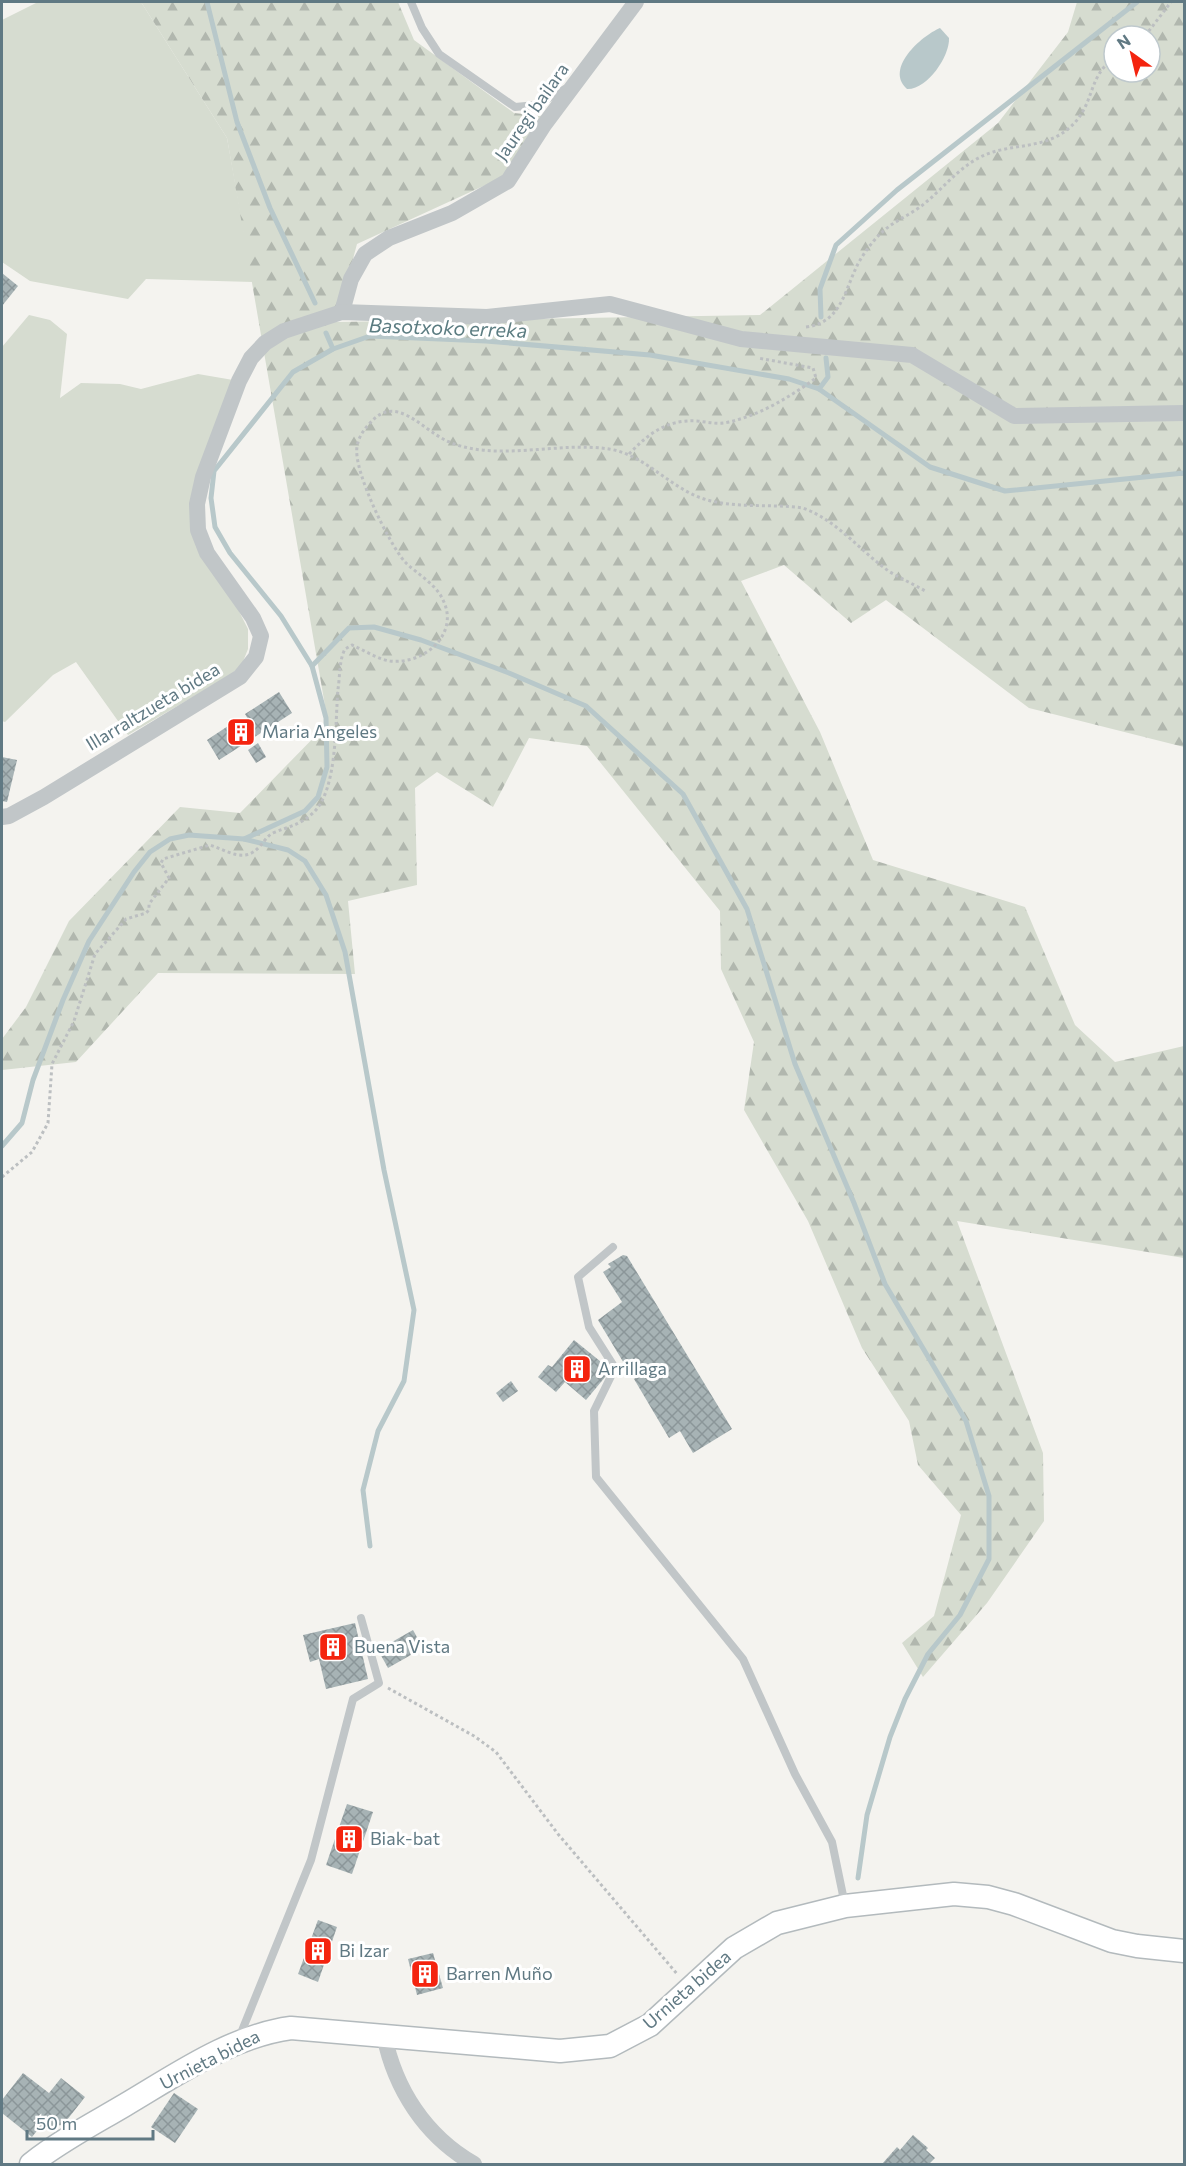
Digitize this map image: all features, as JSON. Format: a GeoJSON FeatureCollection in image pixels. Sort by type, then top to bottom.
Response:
{"type":"FeatureCollection","features":[{"type":"Feature","properties":{"kind":"street","name":"Jauregi bailara"},"geometry":{"type":"LineString","coordinates":[[342,312],[351,279],[365,254],[389,238],[453,213],[508,181],[544,125],[636,2]]}},
{"type":"Feature","properties":{"kind":"street"},"geometry":{"type":"LineString","coordinates":[[342,312],[487,317],[610,304],[741,339],[912,355],[1014,416],[1185,413]]}},
{"type":"Feature","properties":{"kind":"street","name":"Illarraltzueta bidea"},"geometry":{"type":"LineString","coordinates":[[2,817],[9,816],[44,797],[240,677],[256,657],[261,636],[253,618],[207,553],[198,530],[197,504],[203,477],[239,381],[251,358],[265,343],[284,331],[342,312]]}},
{"type":"Feature","properties":{"kind":"street","name":"Urnieta bidea"},"geometry":{"type":"LineString","coordinates":[[31,2164],[86,2128],[237,2042],[266,2031],[291,2028],[560,2051],[610,2046],[641,2031],[691,1989],[734,1948],[751,1936],[800,1915],[845,1906],[954,1894],[988,1897],[1040,1912],[1112,1941],[1185,1951]]}},
{"type":"Feature","properties":{"kind":"street"},"geometry":{"type":"LineString","coordinates":[[384,2035],[389,2059],[415,2114],[474,2164]]}},
{"type":"Feature","properties":{"kind":"lane"},"geometry":{"type":"LineString","coordinates":[[411,2],[422,28],[440,54],[514,107],[537,105],[576,83]]}},
{"type":"Feature","properties":{"kind":"lane"},"geometry":{"type":"LineString","coordinates":[[613,1247],[578,1277],[589,1327],[615,1368],[594,1411],[596,1477],[743,1659],[795,1774],[832,1842],[845,1906]]}},
{"type":"Feature","properties":{"kind":"lane"},"geometry":{"type":"LineString","coordinates":[[237,2042],[310,1860],[353,1699],[379,1683],[361,1618]]}},
{"type":"Feature","properties":{"kind":"path"},"geometry":{"type":"LineString","coordinates":[[1155,24],[1172,2]]}},
{"type":"Feature","properties":{"kind":"path"},"geometry":{"type":"LineString","coordinates":[[802,327],[814,326],[837,312],[856,267],[878,236],[926,203],[956,174],[990,153],[1048,141],[1069,128],[1090,101],[1093,83],[1102,70]]}},
{"type":"Feature","properties":{"kind":"path"},"geometry":{"type":"LineString","coordinates":[[629,454],[650,433],[674,423],[682,421],[727,423],[753,416],[816,378],[813,368]]}},
{"type":"Feature","properties":{"kind":"path"},"geometry":{"type":"LineString","coordinates":[[2,1177],[32,1152],[48,1123],[54,1057],[74,1021],[95,954],[126,919],[149,910],[149,904],[169,878],[161,864],[163,859],[210,844],[233,855],[247,856],[273,833],[290,830],[313,814],[325,794],[332,764],[339,679],[345,649],[352,645],[382,659],[402,660],[431,650],[445,634],[448,623],[443,598],[404,560],[392,543],[360,471],[356,448],[367,426],[376,416],[393,410],[403,412],[447,441],[461,446],[526,451],[586,447],[629,454],[679,487],[706,499],[791,506],[818,514],[891,572],[927,592]]}},
{"type":"Feature","properties":{"kind":"path"},"geometry":{"type":"LineString","coordinates":[[379,1683],[474,1736],[496,1752],[558,1834],[691,1989]]}},
{"type":"Feature","properties":{"kind":"green space"},"geometry":{"type":"Polygon","coordinates":[[[38,2],[141,2],[227,138],[253,282],[146,279],[128,299],[30,281],[2,262],[2,20],[38,2]]]}},
{"type":"Feature","properties":{"kind":"green space"},"geometry":{"type":"Polygon","coordinates":[[[141,2],[398,2],[414,40],[514,113],[542,116],[503,177],[357,244],[336,322],[760,315],[998,123],[1068,32],[1077,2],[1184,2],[1184,747],[1029,708],[886,600],[851,623],[784,565],[741,581],[820,732],[873,860],[1025,907],[1075,1025],[1115,1062],[1184,1046],[1184,1258],[957,1221],[1043,1453],[1044,1521],[987,1603],[923,1677],[902,1643],[934,1616],[961,1515],[918,1465],[909,1421],[862,1348],[808,1221],[744,1110],[754,1042],[721,969],[720,911],[587,746],[529,738],[493,807],[437,772],[415,788],[417,885],[348,901],[355,974],[158,973],[76,1062],[2,1070],[2,1039],[26,1007],[69,921],[180,807],[240,813],[328,723],[227,138],[141,2]]]}},
{"type":"Feature","properties":{"kind":"green space"},"geometry":{"type":"Polygon","coordinates":[[[29,315],[50,320],[67,334],[60,398],[81,383],[120,384],[141,389],[198,374],[239,381],[203,477],[198,530],[248,629],[248,649],[242,664],[232,674],[128,735],[76,662],[53,675],[5,722],[2,721],[2,347],[29,315]]]}},
{"type":"Feature","properties":{"kind":"shaded area"},"geometry":{"type":"Polygon","coordinates":[[[940,28],[949,38],[946,54],[929,78],[915,88],[907,89],[901,81],[902,63],[915,46],[940,28]]]}},
{"type":"Feature","properties":{"kind":"building"},"geometry":{"type":"Polygon","coordinates":[[[2,273],[18,286],[2,306],[2,273]]]}},
{"type":"Feature","properties":{"kind":"building","name":"Maria Angeles"},"geometry":{"type":"Polygon","coordinates":[[[279,692],[292,713],[219,760],[207,740],[237,720],[239,724],[248,719],[245,714],[279,692]]]}},
{"type":"Feature","properties":{"kind":"building"},"geometry":{"type":"Polygon","coordinates":[[[258,743],[266,757],[256,763],[248,750],[258,743]]]}},
{"type":"Feature","properties":{"kind":"building"},"geometry":{"type":"Polygon","coordinates":[[[2,757],[17,760],[7,802],[2,801],[2,757]]]}},
{"type":"Feature","properties":{"kind":"building"},"geometry":{"type":"Polygon","coordinates":[[[623,1255],[627,1256],[732,1429],[693,1453],[680,1431],[669,1438],[634,1379],[644,1372],[636,1358],[625,1365],[598,1320],[622,1302],[603,1272],[611,1267],[608,1264],[623,1255]]]}},
{"type":"Feature","properties":{"kind":"building","name":"Arrillaga"},"geometry":{"type":"Polygon","coordinates":[[[574,1340],[611,1370],[586,1400],[565,1382],[556,1392],[538,1377],[548,1365],[552,1367],[574,1340]]]}},
{"type":"Feature","properties":{"kind":"building"},"geometry":{"type":"Polygon","coordinates":[[[511,1381],[518,1391],[503,1402],[496,1393],[511,1381]]]}},
{"type":"Feature","properties":{"kind":"building","name":"Buena Vista"},"geometry":{"type":"Polygon","coordinates":[[[355,1623],[368,1679],[326,1689],[319,1659],[310,1662],[303,1635],[355,1623]]]}},
{"type":"Feature","properties":{"kind":"building"},"geometry":{"type":"Polygon","coordinates":[[[413,1630],[423,1648],[388,1668],[378,1650],[413,1630]]]}},
{"type":"Feature","properties":{"kind":"building","name":"Biak-bat"},"geometry":{"type":"Polygon","coordinates":[[[347,1804],[373,1812],[352,1874],[326,1865],[347,1804]]]}},
{"type":"Feature","properties":{"kind":"building","name":"Bi Izar"},"geometry":{"type":"Polygon","coordinates":[[[318,1920],[337,1927],[318,1982],[298,1974],[318,1920]]]}},
{"type":"Feature","properties":{"kind":"building","name":"Barren Muño"},"geometry":{"type":"Polygon","coordinates":[[[433,1953],[443,1988],[417,1995],[408,1959],[433,1953]]]}},
{"type":"Feature","properties":{"kind":"building"},"geometry":{"type":"Polygon","coordinates":[[[23,2073],[49,2093],[61,2078],[85,2097],[63,2125],[40,2127],[32,2137],[2,2113],[2,2100],[23,2073]]]}},
{"type":"Feature","properties":{"kind":"building"},"geometry":{"type":"Polygon","coordinates":[[[174,2093],[198,2109],[175,2143],[151,2127],[174,2093]]]}},
{"type":"Feature","properties":{"kind":"building"},"geometry":{"type":"Polygon","coordinates":[[[913,2135],[928,2148],[926,2150],[935,2158],[929,2164],[882,2164],[897,2147],[900,2150],[913,2135]]]}},
{"type":"Feature","properties":{"kind":"waterway"},"geometry":{"type":"LineString","coordinates":[[207,2],[237,122],[270,208],[315,303]]}},
{"type":"Feature","properties":{"kind":"waterway"},"geometry":{"type":"LineString","coordinates":[[821,317],[820,289],[836,245],[897,190],[1137,2]]}},
{"type":"Feature","properties":{"kind":"waterway"},"geometry":{"type":"LineString","coordinates":[[326,333],[333,349]]}},
{"type":"Feature","properties":{"kind":"waterway","name":"Basotxoko erreka"},"geometry":{"type":"LineString","coordinates":[[2,1146],[22,1123],[33,1080],[63,1000],[89,941],[134,872],[150,852],[170,839],[189,835],[244,839],[305,811],[318,797],[327,767],[326,718],[312,666],[281,616],[230,553],[215,527],[211,498],[214,471],[293,372],[333,349],[370,336],[486,341],[650,355],[789,379],[819,389],[930,467],[1005,491],[1184,473]]}},
{"type":"Feature","properties":{"kind":"waterway"},"geometry":{"type":"LineString","coordinates":[[819,389],[828,377],[826,358]]}},
{"type":"Feature","properties":{"kind":"waterway"},"geometry":{"type":"LineString","coordinates":[[312,666],[349,628],[374,627],[421,640],[509,673],[586,706],[683,794],[747,909],[795,1064],[854,1203],[885,1284],[966,1421],[989,1496],[989,1559],[960,1615],[928,1654],[905,1699],[890,1737],[867,1815],[858,1878]]}},
{"type":"Feature","properties":{"kind":"waterway"},"geometry":{"type":"LineString","coordinates":[[244,839],[288,850],[305,861],[326,895],[345,952],[384,1170],[414,1310],[404,1381],[378,1431],[363,1490],[370,1546]]}},
{"type":"Feature","properties":{"kind":"place","name":"Maria Angeles"},"geometry":{"type":"Point","coordinates":[241,732]}},
{"type":"Feature","properties":{"kind":"place","name":"Arrillaga"},"geometry":{"type":"Point","coordinates":[577,1369]}},
{"type":"Feature","properties":{"kind":"place","name":"Buena Vista"},"geometry":{"type":"Point","coordinates":[333,1647]}},
{"type":"Feature","properties":{"kind":"place","name":"Biak-bat"},"geometry":{"type":"Point","coordinates":[349,1839]}},
{"type":"Feature","properties":{"kind":"place","name":"Bi Izar"},"geometry":{"type":"Point","coordinates":[318,1951]}},
{"type":"Feature","properties":{"kind":"place","name":"Barren Muño"},"geometry":{"type":"Point","coordinates":[425,1974]}}]}
